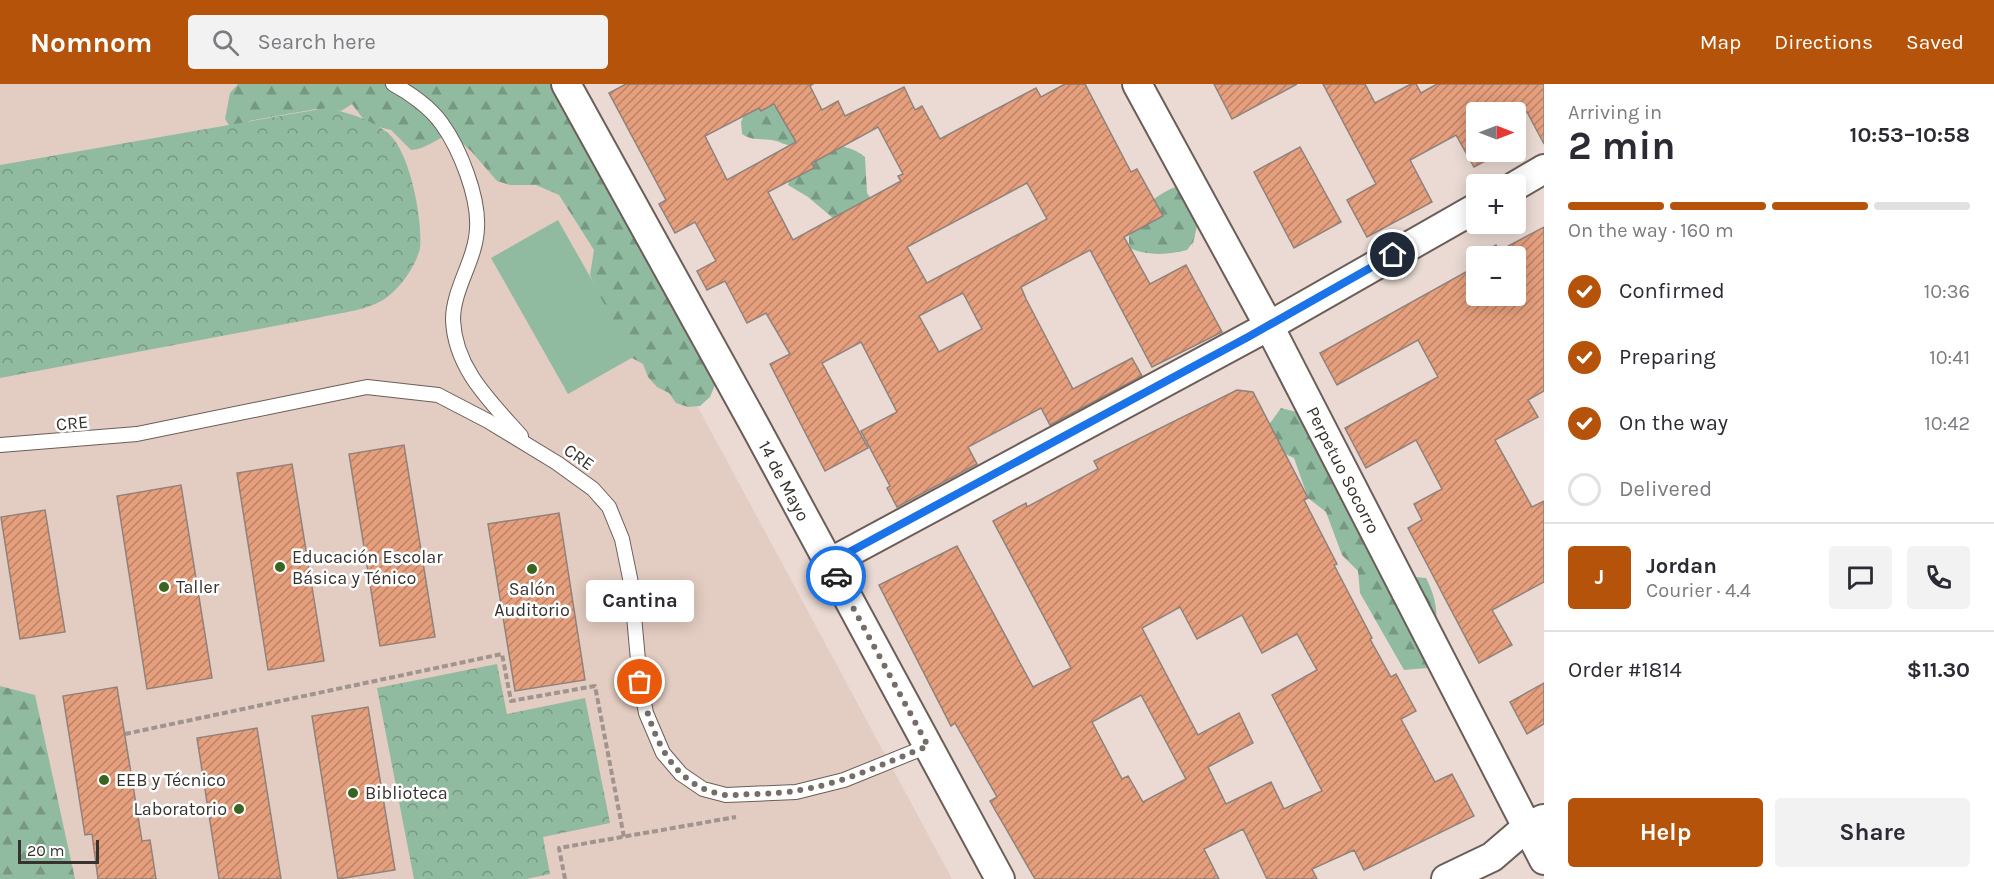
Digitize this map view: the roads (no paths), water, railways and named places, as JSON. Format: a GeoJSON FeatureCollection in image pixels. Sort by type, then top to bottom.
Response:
{"type":"FeatureCollection","features":[{"type":"Feature","properties":{"kind":"street","name":"14 de Mayo"},"geometry":{"type":"LineString","coordinates":[[566,84],[1000,879]]}},
{"type":"Feature","properties":{"kind":"street","name":"Perpetuo Socorro"},"geometry":{"type":"LineString","coordinates":[[1137,84],[1536,823],[1544,860]]}},
{"type":"Feature","properties":{"kind":"street"},"geometry":{"type":"LineString","coordinates":[[1526,180],[1544,169]]}},
{"type":"Feature","properties":{"kind":"street"},"geometry":{"type":"LineString","coordinates":[[829,563],[1269,326],[1466,214]]}},
{"type":"Feature","properties":{"kind":"street"},"geometry":{"type":"LineString","coordinates":[[1446,879],[1492,857],[1536,823]]}},
{"type":"Feature","properties":{"kind":"lane"},"geometry":{"type":"LineString","coordinates":[[393,84],[407,92],[442,123],[470,182],[478,227],[471,259],[458,291],[453,321],[462,364],[473,381],[533,450]]}},
{"type":"Feature","properties":{"kind":"lane","name":"CRE"},"geometry":{"type":"LineString","coordinates":[[0,445],[137,434],[367,387],[438,395],[488,421],[578,477],[609,507],[622,538],[631,583],[640,682],[646,713],[663,753],[681,774],[703,789],[726,795],[796,792],[844,780],[928,746]]}},
{"type":"Feature","properties":{"kind":"place","name":"Educación Escolar Básica y Ténico"},"geometry":{"type":"Point","coordinates":[280,567]}},
{"type":"Feature","properties":{"kind":"place","name":"Salón Auditorio"},"geometry":{"type":"Point","coordinates":[532,569]}},
{"type":"Feature","properties":{"kind":"place","name":"Taller"},"geometry":{"type":"Point","coordinates":[164,587]}},
{"type":"Feature","properties":{"kind":"place","name":"Cantina"},"geometry":{"type":"Point","coordinates":[640,682]}},
{"type":"Feature","properties":{"kind":"place","name":"EEB y Técnico"},"geometry":{"type":"Point","coordinates":[104,780]}},
{"type":"Feature","properties":{"kind":"place","name":"Biblioteca"},"geometry":{"type":"Point","coordinates":[353,793]}},
{"type":"Feature","properties":{"kind":"place","name":"Laboratorio"},"geometry":{"type":"Point","coordinates":[239,809]}}]}
